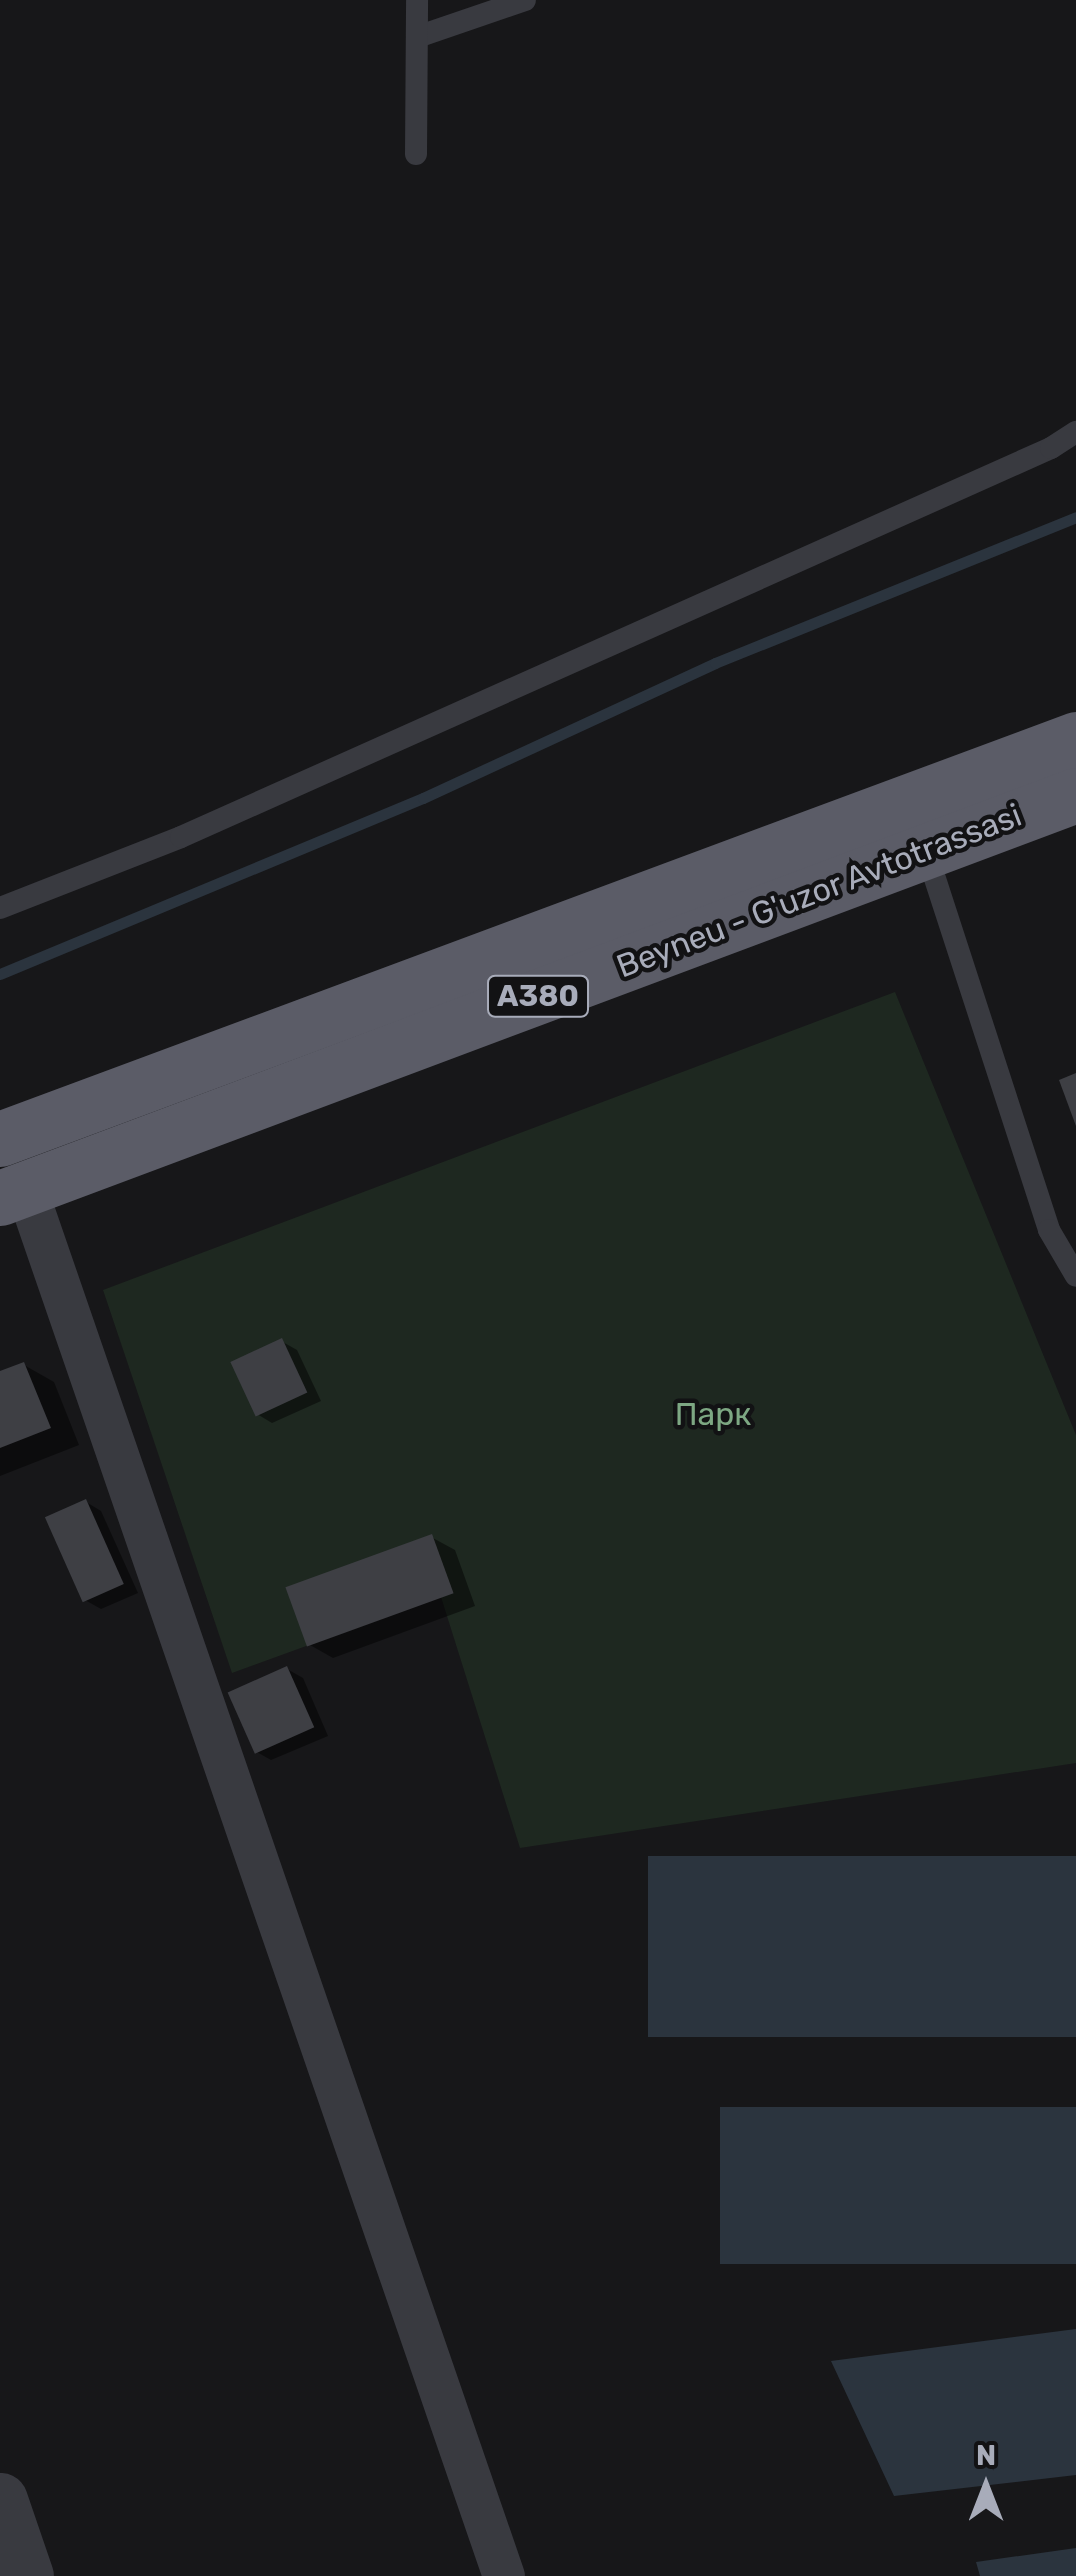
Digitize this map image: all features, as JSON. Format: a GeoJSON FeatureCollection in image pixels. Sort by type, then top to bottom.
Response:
{"type":"FeatureCollection","features":[{"type":"Feature","properties":{"kind":"highway","name":"Beyneu - G'uzor Avtotrassasi"},"geometry":{"type":"LineString","coordinates":[[0,1140],[1076,739]]}},
{"type":"Feature","properties":{"kind":"highway","name":"Beyneu - G'uzor Avtotrassasi"},"geometry":{"type":"LineString","coordinates":[[13,1194],[1076,795]]}},
{"type":"Feature","properties":{"kind":"street"},"geometry":{"type":"LineString","coordinates":[[13,1194],[504,2576]]}},
{"type":"Feature","properties":{"kind":"street"},"geometry":{"type":"LineString","coordinates":[[0,2500],[26,2576]]}},
{"type":"Feature","properties":{"kind":"lane"},"geometry":{"type":"LineString","coordinates":[[416,154],[417,0]]}},
{"type":"Feature","properties":{"kind":"lane"},"geometry":{"type":"LineString","coordinates":[[417,36],[525,0]]}},
{"type":"Feature","properties":{"kind":"lane"},"geometry":{"type":"LineString","coordinates":[[0,908],[199,829],[1033,456],[1076,432]]}},
{"type":"Feature","properties":{"kind":"lane"},"geometry":{"type":"LineString","coordinates":[[926,851],[1049,1230],[1076,1276]]}},
{"type":"Feature","properties":{"kind":"green space","name":"Парк"},"geometry":{"type":"Polygon","coordinates":[[[895,992],[1076,1435],[1076,1763],[520,1848],[441,1597],[232,1673],[103,1290],[895,992]]]}},
{"type":"Feature","properties":{"kind":"shaded area"},"geometry":{"type":"Polygon","coordinates":[[[648,1856],[1076,1856],[1076,2037],[648,2037],[648,1856]]]}},
{"type":"Feature","properties":{"kind":"shaded area"},"geometry":{"type":"Polygon","coordinates":[[[720,2107],[1076,2107],[1076,2264],[720,2264],[720,2107]]]}},
{"type":"Feature","properties":{"kind":"shaded area"},"geometry":{"type":"Polygon","coordinates":[[[1076,2329],[1076,2475],[894,2496],[831,2361],[1076,2329]]]}},
{"type":"Feature","properties":{"kind":"shaded area"},"geometry":{"type":"Polygon","coordinates":[[[1076,2548],[1076,2576],[980,2576],[976,2562],[1076,2548]]]}},
{"type":"Feature","properties":{"kind":"building"},"geometry":{"type":"Polygon","coordinates":[[[1076,1073],[1076,1126],[1059,1080],[1076,1073]]]}},
{"type":"Feature","properties":{"kind":"building"},"geometry":{"type":"Polygon","coordinates":[[[282,1338],[307,1392],[256,1416],[230,1362],[282,1338]]]}},
{"type":"Feature","properties":{"kind":"building"},"geometry":{"type":"Polygon","coordinates":[[[24,1362],[51,1428],[0,1448],[0,1371],[24,1362]]]}},
{"type":"Feature","properties":{"kind":"building"},"geometry":{"type":"Polygon","coordinates":[[[86,1499],[124,1584],[83,1602],[45,1517],[86,1499]]]}},
{"type":"Feature","properties":{"kind":"building"},"geometry":{"type":"Polygon","coordinates":[[[432,1534],[454,1593],[307,1647],[285,1587],[432,1534]]]}},
{"type":"Feature","properties":{"kind":"building"},"geometry":{"type":"Polygon","coordinates":[[[287,1666],[314,1727],[255,1754],[228,1692],[287,1666]]]}},
{"type":"Feature","properties":{"kind":"waterway"},"geometry":{"type":"LineString","coordinates":[[0,974],[423,798],[715,663],[1076,517]]}}]}
